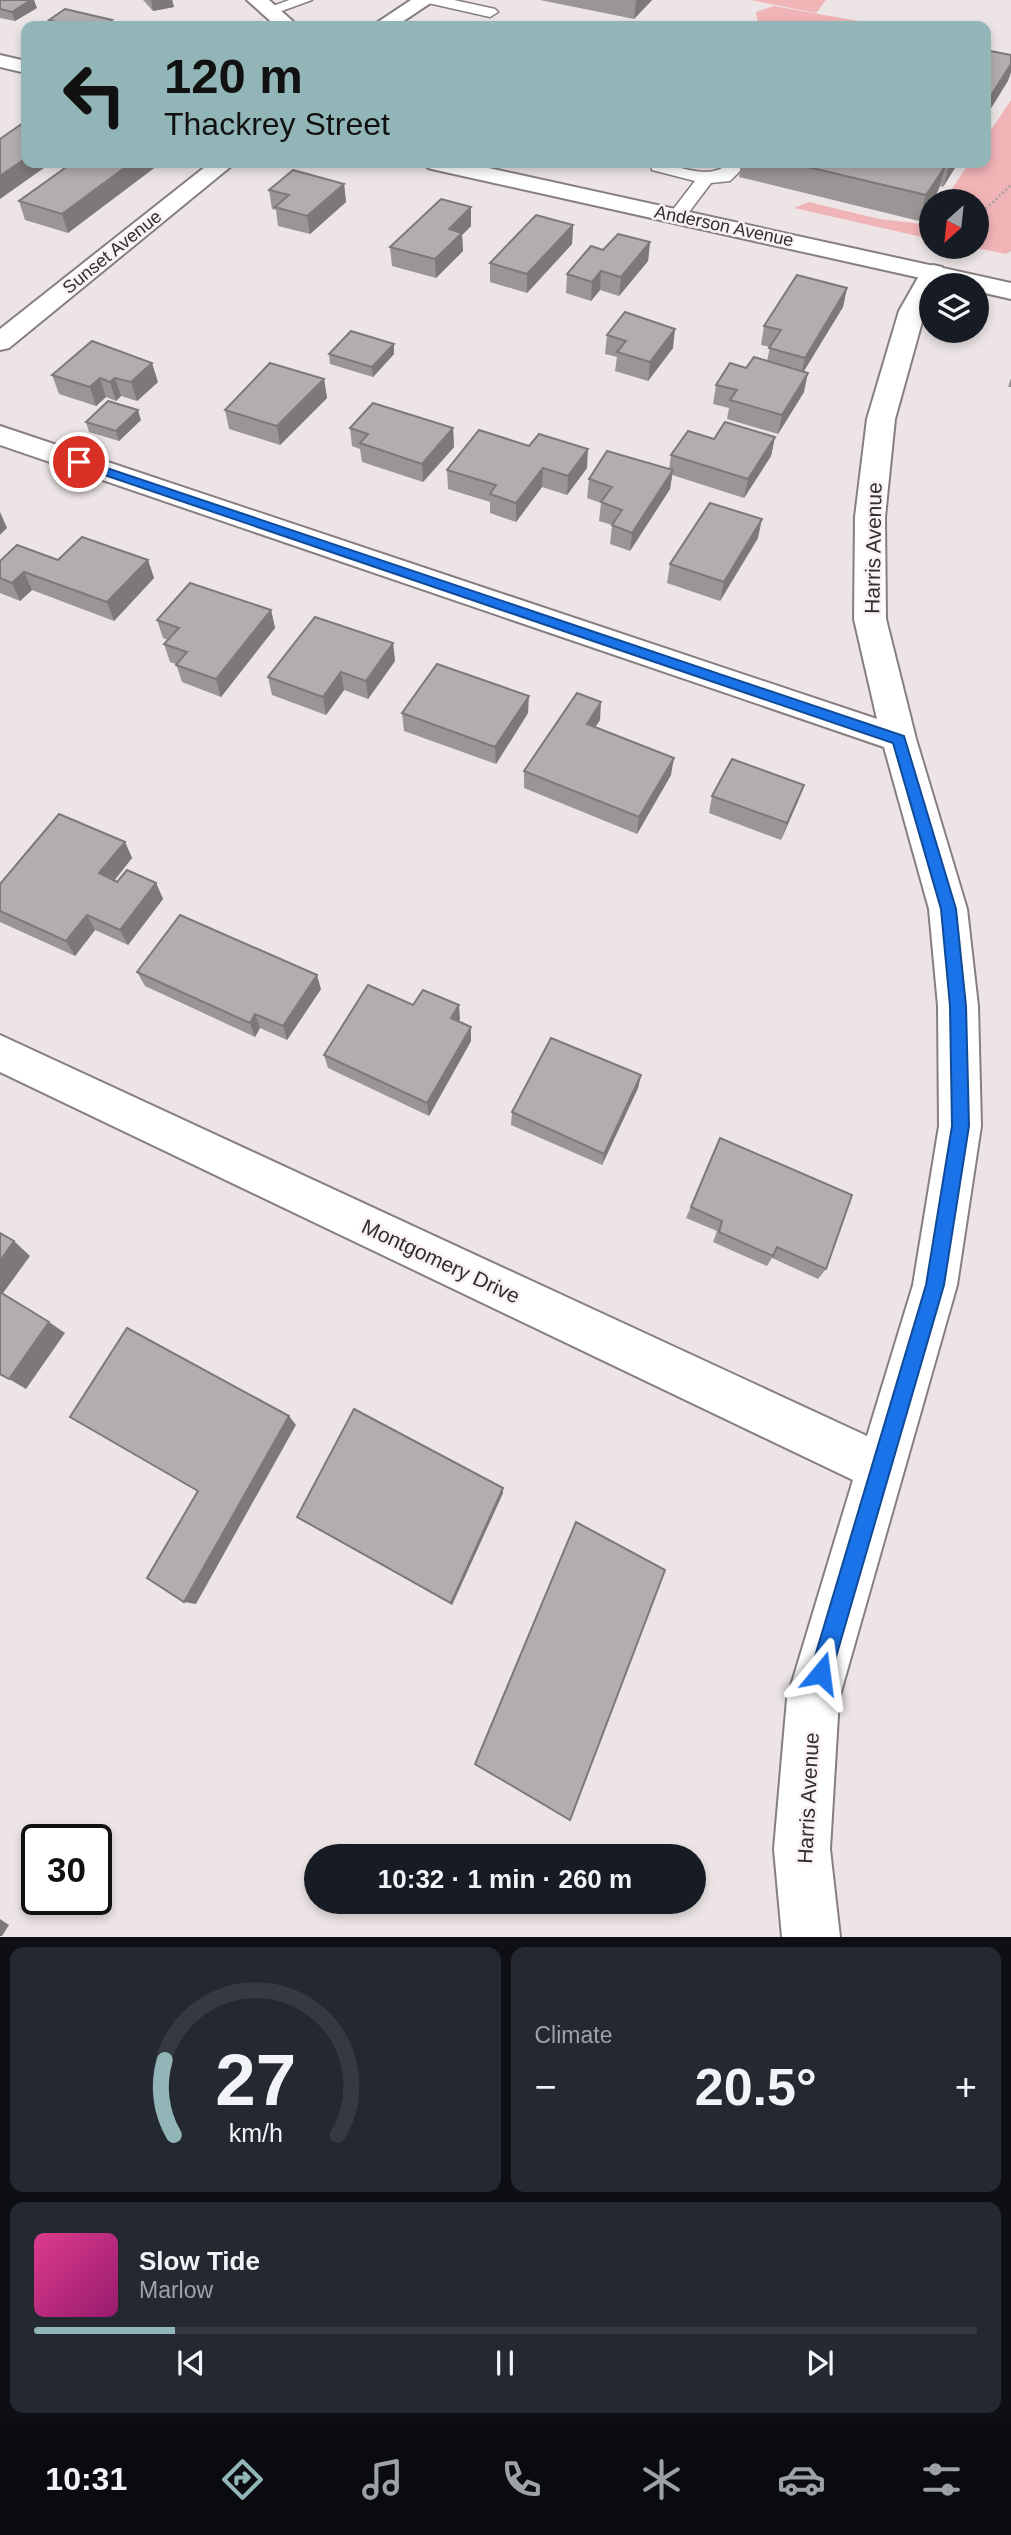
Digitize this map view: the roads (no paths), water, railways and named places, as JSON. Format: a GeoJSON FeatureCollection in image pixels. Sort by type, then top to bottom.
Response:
{"type":"FeatureCollection","features":[{"type":"Feature","properties":{"kind":"street"},"geometry":{"type":"LineString","coordinates":[[391,21],[425,2]]}},
{"type":"Feature","properties":{"kind":"street"},"geometry":{"type":"LineString","coordinates":[[417,21],[425,2]]}},
{"type":"Feature","properties":{"kind":"street"},"geometry":{"type":"LineString","coordinates":[[263,5],[282,21]]}},
{"type":"Feature","properties":{"kind":"street"},"geometry":{"type":"LineString","coordinates":[[0,61],[21,66]]}},
{"type":"Feature","properties":{"kind":"street","name":"Sunset Avenue"},"geometry":{"type":"LineString","coordinates":[[0,342],[218,168]]}},
{"type":"Feature","properties":{"kind":"street","name":"Anderson Avenue"},"geometry":{"type":"LineString","coordinates":[[459,168],[1011,291]]}},
{"type":"Feature","properties":{"kind":"street","name":"Harris Avenue"},"geometry":{"type":"LineString","coordinates":[[811,1937],[802,1849],[813,1699],[935,1285],[960,1126],[958,1006],[948,909],[899,739],[870,619],[870,517],[881,419],[912,311],[933,272]]}},
{"type":"Feature","properties":{"kind":"street"},"geometry":{"type":"LineString","coordinates":[[0,435],[899,739]]}},
{"type":"Feature","properties":{"kind":"street","name":"Montgomery Drive"},"geometry":{"type":"LineString","coordinates":[[0,1054],[882,1468]]}},
{"type":"Feature","properties":{"kind":"lane"},"geometry":{"type":"LineString","coordinates":[[263,5],[305,0]]}},
{"type":"Feature","properties":{"kind":"lane"},"geometry":{"type":"LineString","coordinates":[[425,2],[491,12]]}},
{"type":"Feature","properties":{"kind":"lane"},"geometry":{"type":"LineString","coordinates":[[666,168],[706,178],[724,177],[734,168]]}},
{"type":"Feature","properties":{"kind":"lane"},"geometry":{"type":"LineString","coordinates":[[677,216],[706,178]]}}]}
